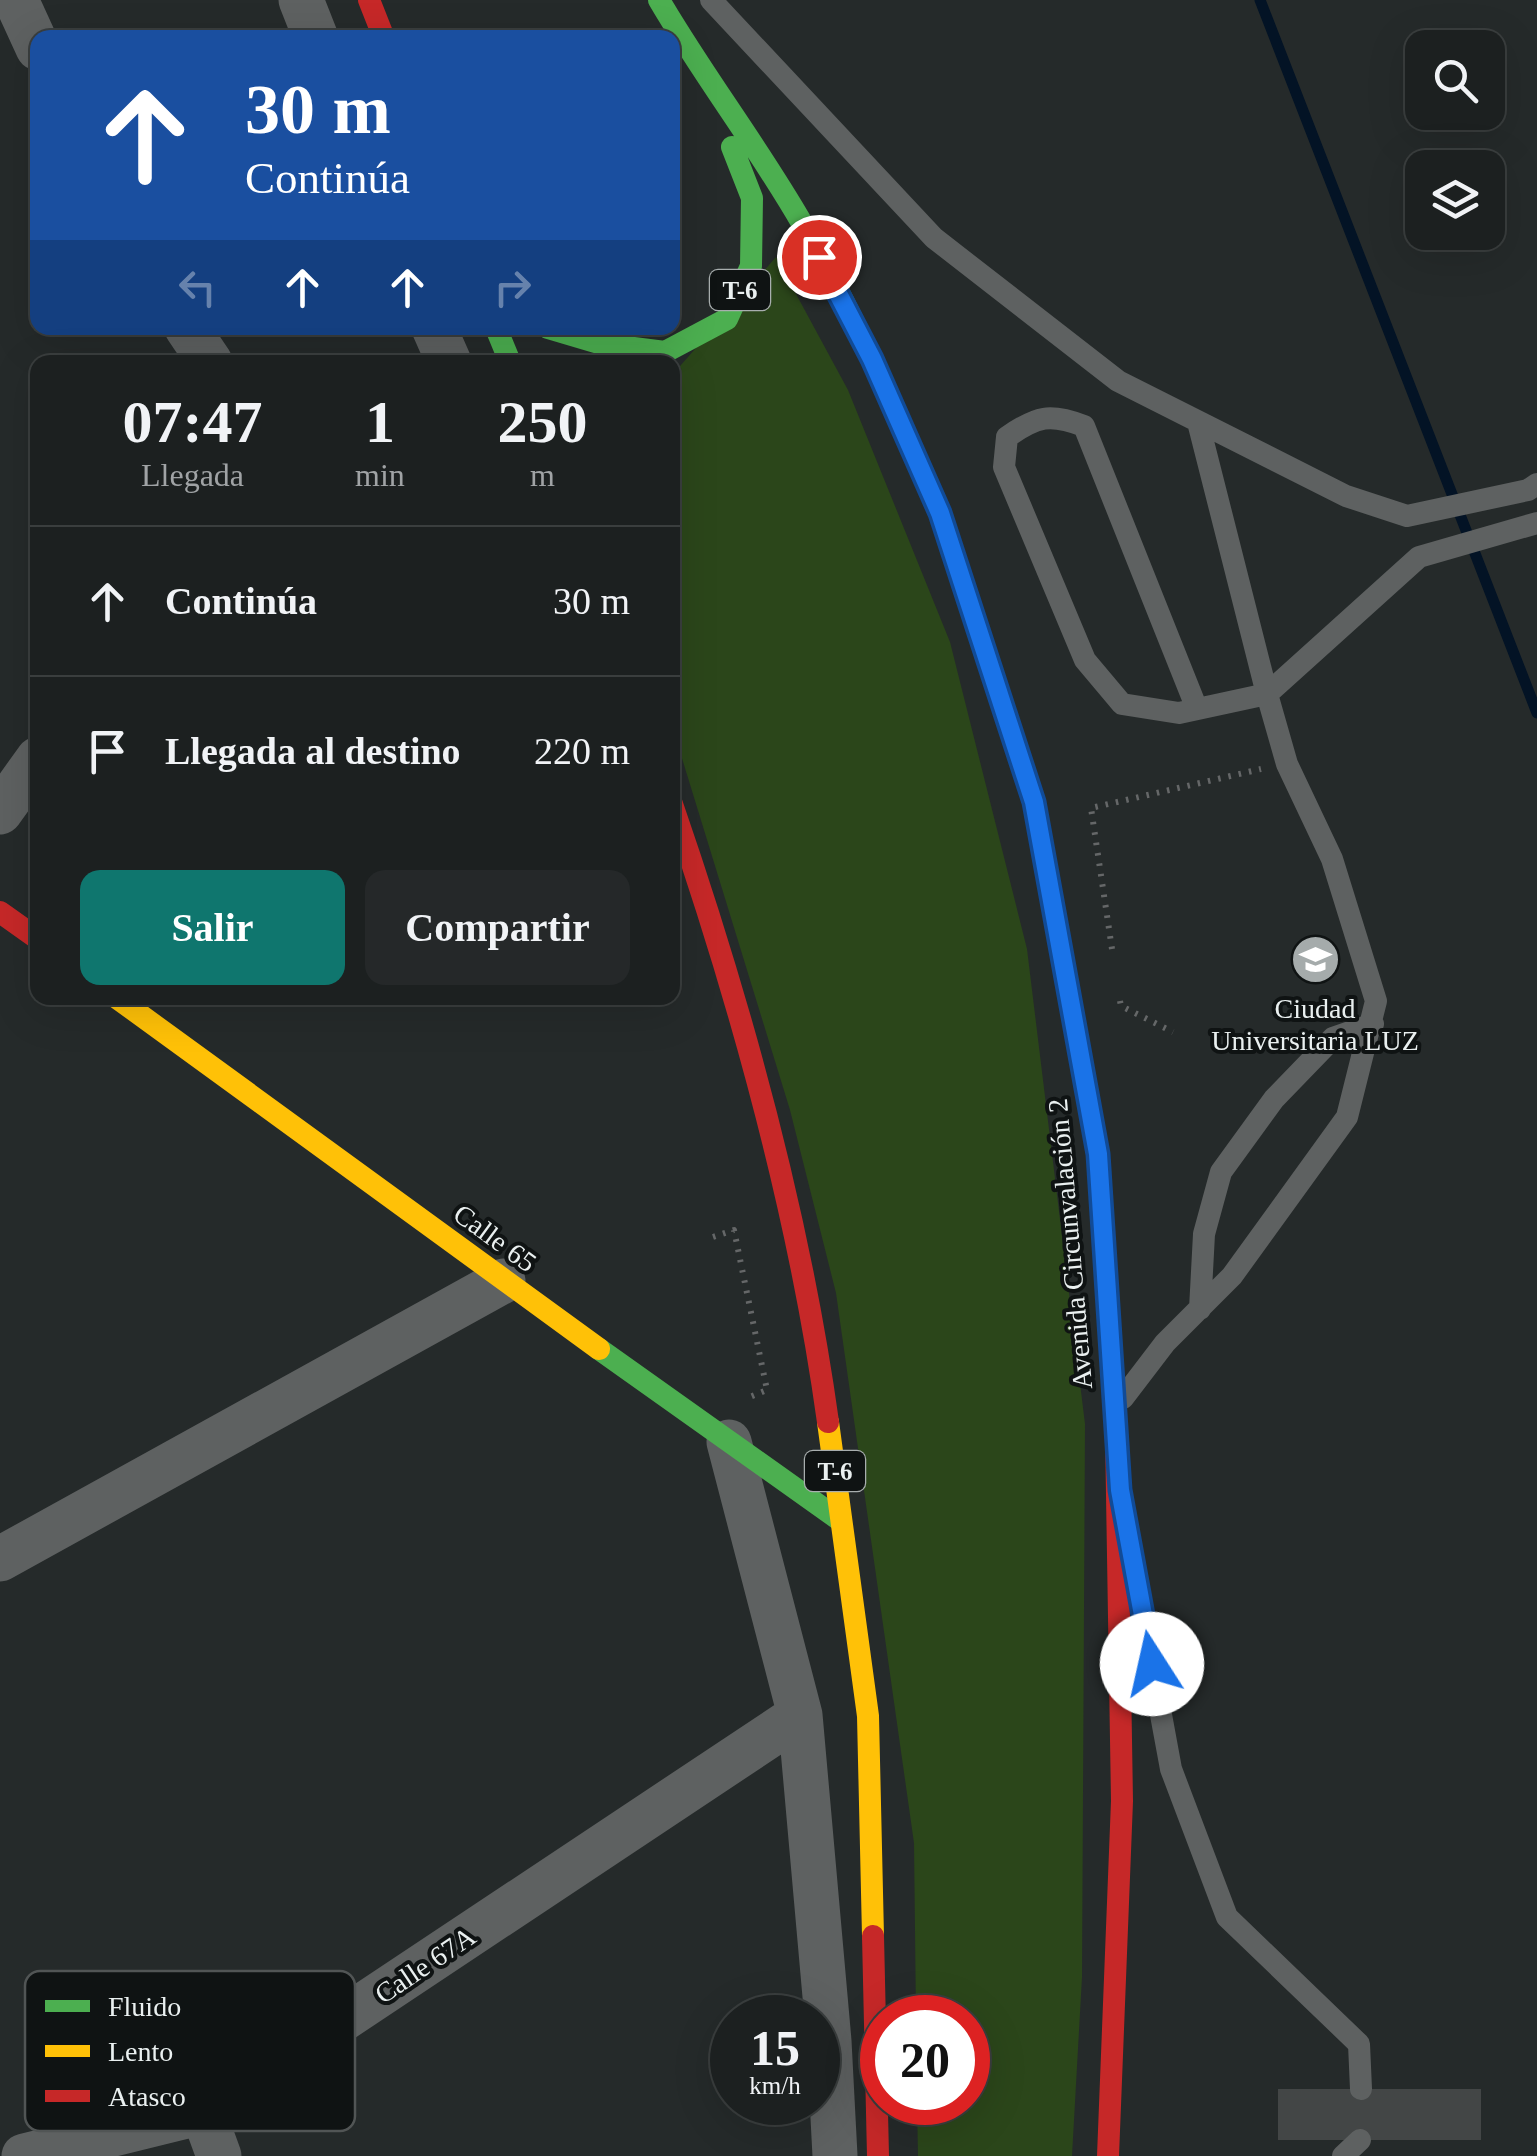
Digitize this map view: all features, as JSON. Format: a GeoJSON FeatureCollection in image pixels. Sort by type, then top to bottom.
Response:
{"type":"FeatureCollection","features":[{"type":"Feature","properties":{"kind":"main road"},"geometry":{"type":"LineString","coordinates":[[369,0],[381,30]]}},
{"type":"Feature","properties":{"kind":"main road","name":"Avenida Circunvalación 2"},"geometry":{"type":"LineString","coordinates":[[660,0],[677,30]]}},
{"type":"Feature","properties":{"kind":"main road","name":"Avenida Circunvalación 2"},"geometry":{"type":"LineString","coordinates":[[680,35],[704,78],[802,223],[872,359],[940,513],[1034,802],[1098,1154],[1120,1490],[1122,1801],[1108,2156]]}},
{"type":"Feature","properties":{"kind":"main road","name":"T-6"},"geometry":{"type":"LineString","coordinates":[[572,335],[602,344],[665,352],[727,319],[751,266],[752,198],[704,78]]}},
{"type":"Feature","properties":{"kind":"main road","name":"T-6"},"geometry":{"type":"LineString","coordinates":[[680,827],[702,892],[791,1211],[813,1312],[868,1716],[878,2156]]}},
{"type":"Feature","properties":{"kind":"main road"},"geometry":{"type":"LineString","coordinates":[[0,912],[30,933]]}},
{"type":"Feature","properties":{"kind":"main road","name":"Calle 65"},"geometry":{"type":"LineString","coordinates":[[126,1005],[502,1282],[842,1521]]}},
{"type":"Feature","properties":{"kind":"street"},"geometry":{"type":"LineString","coordinates":[[16,0],[30,31]]}},
{"type":"Feature","properties":{"kind":"street"},"geometry":{"type":"LineString","coordinates":[[301,0],[313,30]]}},
{"type":"Feature","properties":{"kind":"street"},"geometry":{"type":"LineString","coordinates":[[0,812],[30,771]]}},
{"type":"Feature","properties":{"kind":"street"},"geometry":{"type":"LineString","coordinates":[[0,1559],[502,1282]]}},
{"type":"Feature","properties":{"kind":"street"},"geometry":{"type":"LineString","coordinates":[[714,1431],[800,1716],[829,2041],[834,2156]]}},
{"type":"Feature","properties":{"kind":"street","name":"Calle 67A"},"geometry":{"type":"LineString","coordinates":[[355,2011],[800,1716]]}},
{"type":"Feature","properties":{"kind":"street","name":"Calle 67A"},"geometry":{"type":"LineString","coordinates":[[24,2156],[126,2131]]}},
{"type":"Feature","properties":{"kind":"street"},"geometry":{"type":"LineString","coordinates":[[210,2131],[220,2156]]}},
{"type":"Feature","properties":{"kind":"lane"},"geometry":{"type":"LineString","coordinates":[[711,0],[934,238],[1118,381],[1346,496],[1406,516],[1528,490],[1537,484]]}},
{"type":"Feature","properties":{"kind":"lane"},"geometry":{"type":"LineString","coordinates":[[1197,709],[1084,426],[1056,415],[1026,424],[1007,437],[1004,467],[1084,660],[1122,704],[1179,713],[1266,694],[1419,557],[1537,523]]}},
{"type":"Feature","properties":{"kind":"lane"},"geometry":{"type":"LineString","coordinates":[[1114,1408],[1166,1343],[1232,1276],[1346,1117],[1376,1000],[1332,859],[1287,764],[1198,422]]}},
{"type":"Feature","properties":{"kind":"lane"},"geometry":{"type":"LineString","coordinates":[[1200,1309],[1204,1234],[1221,1172],[1274,1099],[1334,1038],[1372,1024]]}},
{"type":"Feature","properties":{"kind":"lane"},"geometry":{"type":"LineString","coordinates":[[1120,1490],[1171,1769],[1227,1918],[1359,2044],[1361,2090]]}},
{"type":"Feature","properties":{"kind":"path"},"geometry":{"type":"LineString","coordinates":[[1113,952],[1091,808],[1287,764]]}},
{"type":"Feature","properties":{"kind":"path"},"geometry":{"type":"LineString","coordinates":[[1118,988],[1121,1006],[1173,1032]]}},
{"type":"Feature","properties":{"kind":"path"},"geometry":{"type":"LineString","coordinates":[[713,1237],[734,1230],[767,1390],[714,1431]]}},
{"type":"Feature","properties":{"kind":"green space"},"geometry":{"type":"Polygon","coordinates":[[[776,257],[848,390],[950,642],[1027,949],[1085,1424],[1082,1977],[1072,2156],[918,2156],[917,2125],[990,2125],[990,1995],[916,1995],[914,1843],[836,1293],[790,1110],[680,752],[680,366],[776,257]]]}},
{"type":"Feature","properties":{"kind":"building"},"geometry":{"type":"Polygon","coordinates":[[[1278,2089],[1481,2089],[1481,2140],[1278,2140],[1278,2089]]]}},
{"type":"Feature","properties":{"kind":"waterway"},"geometry":{"type":"LineString","coordinates":[[1260,0],[1537,713]]}},
{"type":"Feature","properties":{"kind":"traffic: fast"},"geometry":{"type":"LineString","coordinates":[[659,0],[677,30]]}},
{"type":"Feature","properties":{"kind":"traffic: fast"},"geometry":{"type":"LineString","coordinates":[[680,34],[803,225],[910,444]]}},
{"type":"Feature","properties":{"kind":"traffic: fast"},"geometry":{"type":"LineString","coordinates":[[572,335],[602,344],[665,352],[727,319],[751,266],[752,198],[732,147]]}},
{"type":"Feature","properties":{"kind":"traffic: fast"},"geometry":{"type":"LineString","coordinates":[[499,335],[507,355]]}},
{"type":"Feature","properties":{"kind":"traffic: fast"},"geometry":{"type":"LineString","coordinates":[[1057,927],[1098,1154],[1116,1433]]}},
{"type":"Feature","properties":{"kind":"traffic: fast"},"geometry":{"type":"LineString","coordinates":[[599,1349],[841,1521]]}},
{"type":"Feature","properties":{"kind":"traffic: slow"},"geometry":{"type":"LineString","coordinates":[[910,444],[940,513],[1034,801],[1057,927]]}},
{"type":"Feature","properties":{"kind":"traffic: slow"},"geometry":{"type":"LineString","coordinates":[[127,1005],[599,1349]]}},
{"type":"Feature","properties":{"kind":"traffic: slow"},"geometry":{"type":"LineString","coordinates":[[828,1422],[868,1716],[873,1936]]}},
{"type":"Feature","properties":{"kind":"traffic: jam"},"geometry":{"type":"LineString","coordinates":[[369,0],[381,30]]}},
{"type":"Feature","properties":{"kind":"traffic: jam"},"geometry":{"type":"LineString","coordinates":[[680,829],[765,1109],[801,1265],[828,1422]]}},
{"type":"Feature","properties":{"kind":"traffic: jam"},"geometry":{"type":"LineString","coordinates":[[0,912],[30,933]]}},
{"type":"Feature","properties":{"kind":"traffic: jam"},"geometry":{"type":"LineString","coordinates":[[1108,2156],[1122,1801],[1116,1433]]}},
{"type":"Feature","properties":{"kind":"traffic: jam"},"geometry":{"type":"LineString","coordinates":[[873,1936],[878,2156]]}},
{"type":"Feature","properties":{"kind":"place","name":"Ciudad Universitaria LUZ"},"geometry":{"type":"Point","coordinates":[1315,960]}},
{"type":"Feature","properties":{"kind":"route"},"geometry":{"type":"LineString","coordinates":[[819,257],[872,359],[940,513],[990,657],[1034,802],[1069,977],[1098,1154],[1120,1490],[1152,1664]]}}]}
